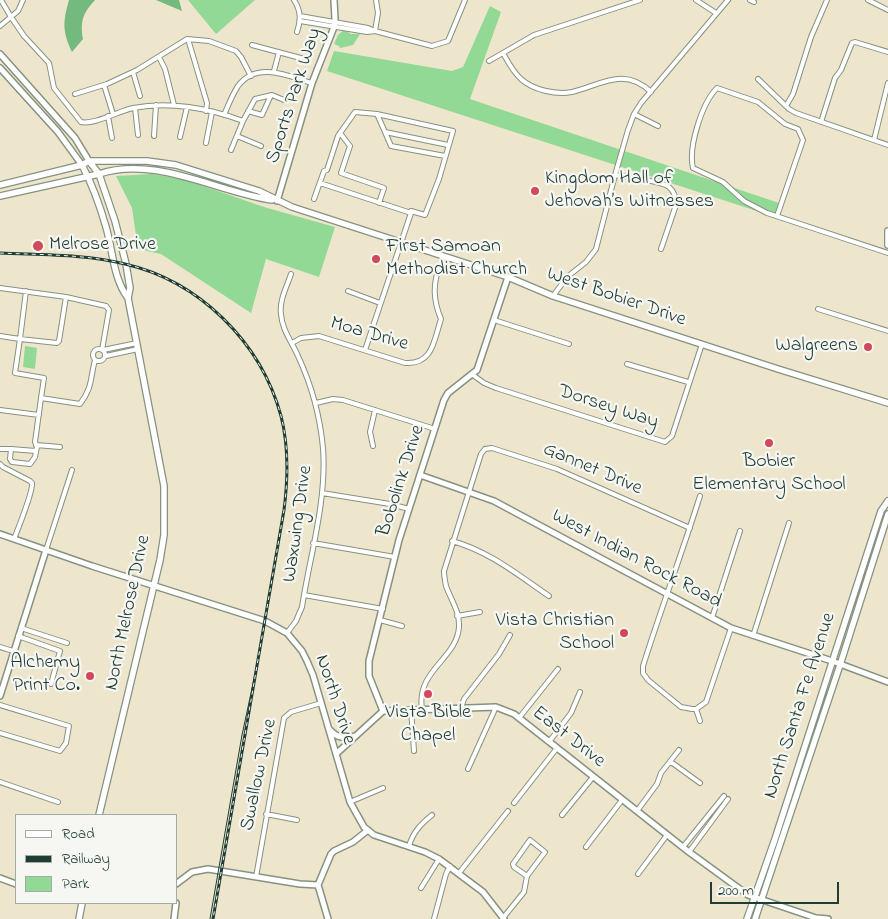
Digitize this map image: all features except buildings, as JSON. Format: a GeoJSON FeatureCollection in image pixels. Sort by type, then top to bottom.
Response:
{"type":"FeatureCollection","features":[{"type":"Feature","properties":{"kind":"main road"},"geometry":{"type":"LineString","coordinates":[[0,185],[89,162],[147,161],[176,165],[259,191],[277,201]]}},
{"type":"Feature","properties":{"kind":"main road"},"geometry":{"type":"LineString","coordinates":[[89,162],[99,174]]}},
{"type":"Feature","properties":{"kind":"main road"},"geometry":{"type":"LineString","coordinates":[[82,165],[88,176]]}},
{"type":"Feature","properties":{"kind":"main road"},"geometry":{"type":"LineString","coordinates":[[0,196],[99,174],[113,169],[149,170],[184,176],[257,198],[277,201]]}},
{"type":"Feature","properties":{"kind":"main road","name":"North Melrose Drive"},"geometry":{"type":"LineString","coordinates":[[98,814],[154,586],[164,535],[164,487],[128,298],[130,288],[126,264],[115,221],[99,174]]}},
{"type":"Feature","properties":{"kind":"main road","name":"North Melrose Drive"},"geometry":{"type":"LineString","coordinates":[[88,176],[106,226],[120,287],[128,298]]}},
{"type":"Feature","properties":{"kind":"main road","name":"West Bobier Drive"},"geometry":{"type":"LineString","coordinates":[[277,201],[508,277],[553,296],[888,403]]}},
{"type":"Feature","properties":{"kind":"main road"},"geometry":{"type":"LineString","coordinates":[[888,231],[888,245]]}},
{"type":"Feature","properties":{"kind":"main road","name":"North Santa Fe Avenue"},"geometry":{"type":"LineString","coordinates":[[755,919],[840,665],[888,514],[887,502]]}},
{"type":"Feature","properties":{"kind":"main road","name":"North Santa Fe Avenue"},"geometry":{"type":"LineString","coordinates":[[747,919],[869,546],[881,511],[887,502]]}},
{"type":"Feature","properties":{"kind":"main road"},"geometry":{"type":"LineString","coordinates":[[869,546],[876,548]]}},
{"type":"Feature","properties":{"kind":"main road"},"geometry":{"type":"LineString","coordinates":[[859,580],[860,586],[856,599],[860,602]]}},
{"type":"Feature","properties":{"kind":"main road"},"geometry":{"type":"LineString","coordinates":[[79,919],[82,904]]}},
{"type":"Feature","properties":{"kind":"street"},"geometry":{"type":"LineString","coordinates":[[1,0],[24,36],[49,63],[54,88],[78,120],[86,123],[135,108],[174,105],[212,112],[243,121]]}},
{"type":"Feature","properties":{"kind":"street"},"geometry":{"type":"LineString","coordinates":[[0,26],[21,7],[23,0]]}},
{"type":"Feature","properties":{"kind":"street"},"geometry":{"type":"LineString","coordinates":[[294,0],[299,9],[300,19],[297,32]]}},
{"type":"Feature","properties":{"kind":"street","name":"Sports Park Way"},"geometry":{"type":"LineString","coordinates":[[277,201],[312,84],[334,24],[334,0]]}},
{"type":"Feature","properties":{"kind":"street"},"geometry":{"type":"LineString","coordinates":[[375,31],[378,13],[376,0]]}},
{"type":"Feature","properties":{"kind":"street"},"geometry":{"type":"LineString","coordinates":[[300,19],[334,24],[367,32],[375,31],[432,46],[448,41],[466,0]]}},
{"type":"Feature","properties":{"kind":"street"},"geometry":{"type":"LineString","coordinates":[[489,61],[534,35],[640,0]]}},
{"type":"Feature","properties":{"kind":"street"},"geometry":{"type":"LineString","coordinates":[[696,0],[716,13]]}},
{"type":"Feature","properties":{"kind":"street"},"geometry":{"type":"LineString","coordinates":[[553,296],[567,277],[586,262],[596,249],[615,175],[634,114],[641,103],[728,0]]}},
{"type":"Feature","properties":{"kind":"street"},"geometry":{"type":"LineString","coordinates":[[786,106],[793,94],[827,0]]}},
{"type":"Feature","properties":{"kind":"street"},"geometry":{"type":"LineString","coordinates":[[868,0],[888,10]]}},
{"type":"Feature","properties":{"kind":"street"},"geometry":{"type":"LineString","coordinates":[[188,39],[207,103],[206,111]]}},
{"type":"Feature","properties":{"kind":"street"},"geometry":{"type":"LineString","coordinates":[[75,94],[104,85],[133,72],[188,39],[209,41],[236,51],[251,76]]}},
{"type":"Feature","properties":{"kind":"street"},"geometry":{"type":"LineString","coordinates":[[821,122],[835,78],[841,70],[852,43],[855,42],[888,52]]}},
{"type":"Feature","properties":{"kind":"street"},"geometry":{"type":"LineString","coordinates":[[252,45],[308,60]]}},
{"type":"Feature","properties":{"kind":"street"},"geometry":{"type":"LineString","coordinates":[[274,72],[279,52]]}},
{"type":"Feature","properties":{"kind":"street"},"geometry":{"type":"LineString","coordinates":[[0,54],[74,138],[89,162]]}},
{"type":"Feature","properties":{"kind":"street"},"geometry":{"type":"LineString","coordinates":[[503,54],[520,78],[545,90],[557,93],[570,92],[611,79],[621,78],[638,82],[651,92]]}},
{"type":"Feature","properties":{"kind":"street"},"geometry":{"type":"LineString","coordinates":[[159,56],[165,69],[174,105]]}},
{"type":"Feature","properties":{"kind":"street"},"geometry":{"type":"LineString","coordinates":[[0,68],[58,132],[82,165]]}},
{"type":"Feature","properties":{"kind":"street"},"geometry":{"type":"LineString","coordinates":[[224,115],[239,86],[246,78],[264,71],[274,72],[312,84]]}},
{"type":"Feature","properties":{"kind":"street"},"geometry":{"type":"LineString","coordinates":[[133,72],[140,96]]}},
{"type":"Feature","properties":{"kind":"street"},"geometry":{"type":"LineString","coordinates":[[758,80],[796,113],[888,145]]}},
{"type":"Feature","properties":{"kind":"street"},"geometry":{"type":"LineString","coordinates":[[874,140],[888,83]]}},
{"type":"Feature","properties":{"kind":"street"},"geometry":{"type":"LineString","coordinates":[[104,85],[114,114]]}},
{"type":"Feature","properties":{"kind":"street"},"geometry":{"type":"LineString","coordinates":[[777,216],[803,140],[800,132],[798,129],[785,124],[758,102],[716,88],[702,112],[691,159],[693,168],[724,182],[744,202],[777,216],[888,253]]}},
{"type":"Feature","properties":{"kind":"street"},"geometry":{"type":"LineString","coordinates":[[248,111],[262,115],[272,95]]}},
{"type":"Feature","properties":{"kind":"street"},"geometry":{"type":"LineString","coordinates":[[231,150],[255,99],[272,95],[284,100]]}},
{"type":"Feature","properties":{"kind":"street"},"geometry":{"type":"LineString","coordinates":[[154,136],[156,105]]}},
{"type":"Feature","properties":{"kind":"street"},"geometry":{"type":"LineString","coordinates":[[180,137],[186,107]]}},
{"type":"Feature","properties":{"kind":"street"},"geometry":{"type":"LineString","coordinates":[[135,108],[138,135]]}},
{"type":"Feature","properties":{"kind":"street"},"geometry":{"type":"LineString","coordinates":[[206,142],[212,112]]}},
{"type":"Feature","properties":{"kind":"street"},"geometry":{"type":"LineString","coordinates":[[314,199],[324,171],[327,170],[340,133],[355,112],[378,114],[453,131],[439,179],[425,215],[411,211],[411,213],[320,183]]}},
{"type":"Feature","properties":{"kind":"street"},"geometry":{"type":"LineString","coordinates":[[378,114],[391,146],[445,156]]}},
{"type":"Feature","properties":{"kind":"street"},"geometry":{"type":"LineString","coordinates":[[634,114],[658,126]]}},
{"type":"Feature","properties":{"kind":"street"},"geometry":{"type":"LineString","coordinates":[[108,116],[112,138]]}},
{"type":"Feature","properties":{"kind":"street"},"geometry":{"type":"LineString","coordinates":[[385,132],[448,145]]}},
{"type":"Feature","properties":{"kind":"street"},"geometry":{"type":"LineString","coordinates":[[340,133],[350,146],[341,173],[384,188],[379,202]]}},
{"type":"Feature","properties":{"kind":"street"},"geometry":{"type":"LineString","coordinates":[[237,136],[262,146]]}},
{"type":"Feature","properties":{"kind":"street"},"geometry":{"type":"LineString","coordinates":[[615,175],[665,185],[674,192],[676,205],[661,248]]}},
{"type":"Feature","properties":{"kind":"street"},"geometry":{"type":"LineString","coordinates":[[365,350],[400,241],[411,213]]}},
{"type":"Feature","properties":{"kind":"street","name":"Moa Drive"},"geometry":{"type":"LineString","coordinates":[[292,343],[302,338],[319,336],[405,362],[413,363],[423,359],[429,354],[440,319],[435,305],[434,285],[440,267]]}},
{"type":"Feature","properties":{"kind":"street","name":"Waxwing Drive"},"geometry":{"type":"LineString","coordinates":[[286,633],[300,615],[322,492],[323,472],[323,449],[316,402],[292,343],[282,324],[280,313],[291,274]]}},
{"type":"Feature","properties":{"kind":"street","name":"Bobolink Drive"},"geometry":{"type":"LineString","coordinates":[[382,711],[369,676],[369,661],[395,557],[444,400],[448,393],[472,375],[480,364],[508,277]]}},
{"type":"Feature","properties":{"kind":"street"},"geometry":{"type":"LineString","coordinates":[[0,288],[66,297],[107,307],[109,316],[103,350],[106,356]]}},
{"type":"Feature","properties":{"kind":"street"},"geometry":{"type":"LineString","coordinates":[[348,291],[380,302]]}},
{"type":"Feature","properties":{"kind":"street"},"geometry":{"type":"LineString","coordinates":[[11,449],[10,460],[12,462],[30,464],[35,457],[37,447],[35,442],[44,378],[15,373],[26,292]]}},
{"type":"Feature","properties":{"kind":"street"},"geometry":{"type":"LineString","coordinates":[[0,336],[56,344],[59,341],[66,297]]}},
{"type":"Feature","properties":{"kind":"street"},"geometry":{"type":"LineString","coordinates":[[818,309],[888,331]]}},
{"type":"Feature","properties":{"kind":"street"},"geometry":{"type":"LineString","coordinates":[[494,320],[569,344]]}},
{"type":"Feature","properties":{"kind":"street","name":"Dorsey Way"},"geometry":{"type":"LineString","coordinates":[[472,375],[496,388],[665,442],[672,436],[688,382],[702,344]]}},
{"type":"Feature","properties":{"kind":"street"},"geometry":{"type":"LineString","coordinates":[[41,398],[80,404],[91,385],[95,360],[94,352],[97,349],[138,346]]}},
{"type":"Feature","properties":{"kind":"street"},"geometry":{"type":"LineString","coordinates":[[95,360],[100,362],[106,356],[138,346]]}},
{"type":"Feature","properties":{"kind":"street"},"geometry":{"type":"LineString","coordinates":[[627,364],[688,382]]}},
{"type":"Feature","properties":{"kind":"street"},"geometry":{"type":"LineString","coordinates":[[316,402],[333,398],[343,400],[435,429]]}},
{"type":"Feature","properties":{"kind":"street"},"geometry":{"type":"LineString","coordinates":[[0,410],[39,415]]}},
{"type":"Feature","properties":{"kind":"street"},"geometry":{"type":"LineString","coordinates":[[373,446],[370,432],[375,410]]}},
{"type":"Feature","properties":{"kind":"street"},"geometry":{"type":"LineString","coordinates":[[36,445],[60,447]]}},
{"type":"Feature","properties":{"kind":"street","name":"Gannet Drive"},"geometry":{"type":"LineString","coordinates":[[468,492],[484,447],[492,448],[557,470],[690,528]]}},
{"type":"Feature","properties":{"kind":"street"},"geometry":{"type":"LineString","coordinates":[[0,448],[36,451]]}},
{"type":"Feature","properties":{"kind":"street"},"geometry":{"type":"LineString","coordinates":[[0,464],[2,467],[32,483],[32,492],[25,505],[14,539]]}},
{"type":"Feature","properties":{"kind":"street"},"geometry":{"type":"LineString","coordinates":[[0,696],[72,470]]}},
{"type":"Feature","properties":{"kind":"street","name":"West Indian Rock Road"},"geometry":{"type":"LineString","coordinates":[[420,475],[494,501],[731,628],[832,661],[888,682]]}},
{"type":"Feature","properties":{"kind":"street"},"geometry":{"type":"LineString","coordinates":[[322,492],[409,509]]}},
{"type":"Feature","properties":{"kind":"street"},"geometry":{"type":"LineString","coordinates":[[422,709],[422,690],[427,679],[456,640],[459,627],[458,616],[446,586],[444,571],[468,492]]}},
{"type":"Feature","properties":{"kind":"street"},"geometry":{"type":"LineString","coordinates":[[700,496],[675,574],[666,593],[643,666],[643,673],[648,680],[681,707],[696,708],[706,702],[731,628]]}},
{"type":"Feature","properties":{"kind":"street"},"geometry":{"type":"LineString","coordinates":[[753,636],[790,523]]}},
{"type":"Feature","properties":{"kind":"street"},"geometry":{"type":"LineString","coordinates":[[712,618],[740,532]]}},
{"type":"Feature","properties":{"kind":"street","name":"North Drive"},"geometry":{"type":"LineString","coordinates":[[0,534],[265,621],[286,633],[308,661],[350,802],[356,815],[368,830]]}},
{"type":"Feature","properties":{"kind":"street"},"geometry":{"type":"LineString","coordinates":[[452,541],[487,554],[549,596]]}},
{"type":"Feature","properties":{"kind":"street"},"geometry":{"type":"LineString","coordinates":[[313,543],[395,557]]}},
{"type":"Feature","properties":{"kind":"street"},"geometry":{"type":"LineString","coordinates":[[304,595],[383,609]]}},
{"type":"Feature","properties":{"kind":"street"},"geometry":{"type":"LineString","coordinates":[[458,616],[480,612]]}},
{"type":"Feature","properties":{"kind":"street"},"geometry":{"type":"LineString","coordinates":[[380,620],[402,626]]}},
{"type":"Feature","properties":{"kind":"street"},"geometry":{"type":"LineString","coordinates":[[21,628],[67,643]]}},
{"type":"Feature","properties":{"kind":"street"},"geometry":{"type":"LineString","coordinates":[[461,708],[464,699],[499,654],[510,635]]}},
{"type":"Feature","properties":{"kind":"street"},"geometry":{"type":"LineString","coordinates":[[18,636],[60,651],[50,684]]}},
{"type":"Feature","properties":{"kind":"street"},"geometry":{"type":"LineString","coordinates":[[0,647],[14,651]]}},
{"type":"Feature","properties":{"kind":"street"},"geometry":{"type":"LineString","coordinates":[[519,718],[558,669]]}},
{"type":"Feature","properties":{"kind":"street"},"geometry":{"type":"LineString","coordinates":[[549,742],[571,713],[580,692]]}},
{"type":"Feature","properties":{"kind":"street","name":"Swallow Drive"},"geometry":{"type":"LineString","coordinates":[[256,877],[284,718],[290,712],[321,703]]}},
{"type":"Feature","properties":{"kind":"street"},"geometry":{"type":"LineString","coordinates":[[0,704],[69,726],[66,743],[60,751],[0,733]]}},
{"type":"Feature","properties":{"kind":"street"},"geometry":{"type":"LineString","coordinates":[[468,769],[496,707]]}},
{"type":"Feature","properties":{"kind":"street","name":"East Drive"},"geometry":{"type":"LineString","coordinates":[[382,711],[502,708],[519,718],[667,835],[748,895],[816,918],[828,919]]}},
{"type":"Feature","properties":{"kind":"street"},"geometry":{"type":"LineString","coordinates":[[696,708],[700,721]]}},
{"type":"Feature","properties":{"kind":"street"},"geometry":{"type":"LineString","coordinates":[[411,709],[414,751]]}},
{"type":"Feature","properties":{"kind":"street"},"geometry":{"type":"LineString","coordinates":[[336,754],[382,711]]}},
{"type":"Feature","properties":{"kind":"street"},"geometry":{"type":"LineString","coordinates":[[328,728],[333,734],[344,739],[356,736]]}},
{"type":"Feature","properties":{"kind":"street"},"geometry":{"type":"LineString","coordinates":[[514,803],[557,748]]}},
{"type":"Feature","properties":{"kind":"street"},"geometry":{"type":"LineString","coordinates":[[636,811],[657,784],[661,773],[679,750]]}},
{"type":"Feature","properties":{"kind":"street"},"geometry":{"type":"LineString","coordinates":[[671,762],[700,783]]}},
{"type":"Feature","properties":{"kind":"street"},"geometry":{"type":"LineString","coordinates":[[562,815],[592,776]]}},
{"type":"Feature","properties":{"kind":"street"},"geometry":{"type":"LineString","coordinates":[[0,782],[58,802]]}},
{"type":"Feature","properties":{"kind":"street"},"geometry":{"type":"LineString","coordinates":[[350,802],[383,788]]}},
{"type":"Feature","properties":{"kind":"street"},"geometry":{"type":"LineString","coordinates":[[683,847],[726,797],[689,852]]}},
{"type":"Feature","properties":{"kind":"street"},"geometry":{"type":"LineString","coordinates":[[586,846],[622,800]]}},
{"type":"Feature","properties":{"kind":"street"},"geometry":{"type":"LineString","coordinates":[[459,873],[508,811]]}},
{"type":"Feature","properties":{"kind":"street"},"geometry":{"type":"LineString","coordinates":[[266,814],[298,820]]}},
{"type":"Feature","properties":{"kind":"street"},"geometry":{"type":"LineString","coordinates":[[409,846],[412,836],[420,825],[432,815]]}},
{"type":"Feature","properties":{"kind":"street"},"geometry":{"type":"LineString","coordinates":[[328,919],[318,884],[331,854],[353,842],[368,830],[384,840],[425,852],[450,866],[483,892],[504,919],[524,892],[527,876],[545,852],[530,840],[513,862],[514,867],[527,876]]}},
{"type":"Feature","properties":{"kind":"street"},"geometry":{"type":"LineString","coordinates":[[638,874],[667,835]]}},
{"type":"Feature","properties":{"kind":"street"},"geometry":{"type":"LineString","coordinates":[[421,888],[438,859]]}},
{"type":"Feature","properties":{"kind":"street"},"geometry":{"type":"LineString","coordinates":[[434,919],[446,874],[450,866]]}},
{"type":"Feature","properties":{"kind":"street"},"geometry":{"type":"LineString","coordinates":[[178,882],[192,872],[202,869],[300,884],[318,884]]}},
{"type":"Feature","properties":{"kind":"street"},"geometry":{"type":"LineString","coordinates":[[0,878],[15,884]]}},
{"type":"Feature","properties":{"kind":"street"},"geometry":{"type":"LineString","coordinates":[[174,919],[176,904]]}},
{"type":"Feature","properties":{"kind":"green space"},"geometry":{"type":"Polygon","coordinates":[[[69,0],[95,0],[83,18],[83,39],[72,52],[66,38],[64,26],[69,0]]]}},
{"type":"Feature","properties":{"kind":"green space"},"geometry":{"type":"Polygon","coordinates":[[[156,0],[179,0],[182,11],[156,0]]]}},
{"type":"Feature","properties":{"kind":"green space"},"geometry":{"type":"Polygon","coordinates":[[[188,0],[255,0],[216,34],[188,0]]]}},
{"type":"Feature","properties":{"kind":"green space"},"geometry":{"type":"Polygon","coordinates":[[[490,6],[501,12],[470,99],[779,203],[775,217],[327,71],[334,51],[452,71],[463,67],[490,6]]]}},
{"type":"Feature","properties":{"kind":"green space"},"geometry":{"type":"Polygon","coordinates":[[[343,31],[351,34],[360,34],[353,45],[340,48],[334,44],[338,35],[343,31]]]}},
{"type":"Feature","properties":{"kind":"green space"},"geometry":{"type":"Polygon","coordinates":[[[152,174],[186,180],[264,207],[335,227],[319,277],[266,259],[251,313],[161,254],[138,249],[132,208],[116,176],[152,174]]]}},
{"type":"Feature","properties":{"kind":"green space"},"geometry":{"type":"Polygon","coordinates":[[[25,346],[37,348],[35,369],[23,367],[25,346]]]}},
{"type":"Feature","properties":{"kind":"tram line"},"geometry":{"type":"LineString","coordinates":[[210,919],[242,735],[259,656]]}},
{"type":"Feature","properties":{"kind":"railway"},"geometry":{"type":"LineString","coordinates":[[0,253],[94,258],[152,272],[178,285],[202,300],[242,340],[259,363],[272,389],[281,416],[287,463],[284,510],[213,919]]}},
{"type":"Feature","properties":{"kind":"place","name":"Kingdom Hall of Jehovah’s Witnesses"},"geometry":{"type":"Point","coordinates":[535,191]}},
{"type":"Feature","properties":{"kind":"place","name":"Melrose Drive"},"geometry":{"type":"Point","coordinates":[38,246]}},
{"type":"Feature","properties":{"kind":"place","name":"First Samoan Methodist Church"},"geometry":{"type":"Point","coordinates":[376,259]}},
{"type":"Feature","properties":{"kind":"place","name":"Walgreens"},"geometry":{"type":"Point","coordinates":[868,347]}},
{"type":"Feature","properties":{"kind":"place","name":"Bobier Elementary School"},"geometry":{"type":"Point","coordinates":[769,443]}},
{"type":"Feature","properties":{"kind":"place","name":"Vista Christian School"},"geometry":{"type":"Point","coordinates":[624,633]}},
{"type":"Feature","properties":{"kind":"place","name":"Alchemy Print Co."},"geometry":{"type":"Point","coordinates":[90,676]}},
{"type":"Feature","properties":{"kind":"place","name":"Vista Bible Chapel"},"geometry":{"type":"Point","coordinates":[428,694]}}]}
